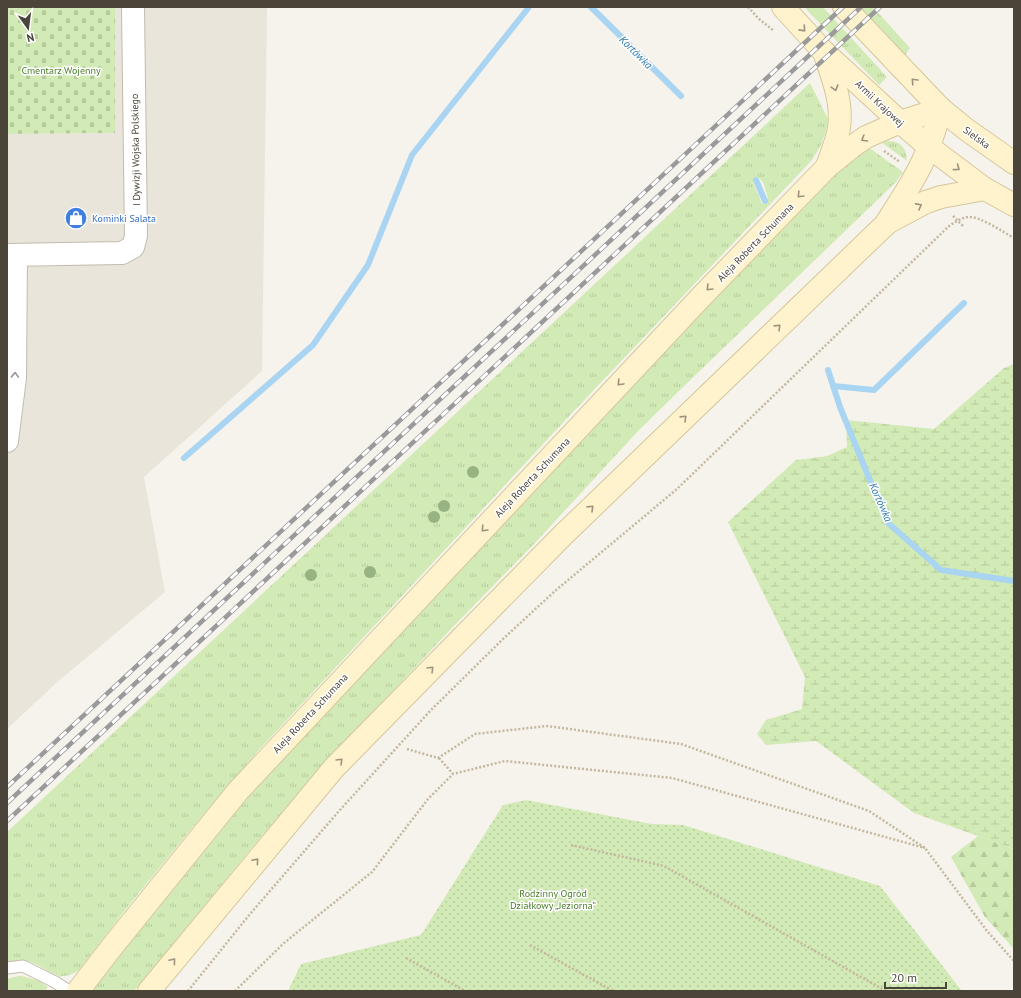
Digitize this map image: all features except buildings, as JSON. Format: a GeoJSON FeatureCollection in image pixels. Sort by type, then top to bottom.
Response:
{"type":"FeatureCollection","features":[{"type":"Feature","properties":{"kind":"main road","name":"Armii Krajowej"},"geometry":{"type":"LineString","coordinates":[[783,7],[823,51],[900,122],[929,147],[985,189]]}},
{"type":"Feature","properties":{"kind":"main road"},"geometry":{"type":"LineString","coordinates":[[844,7],[941,109],[929,147],[910,184],[885,225]]}},
{"type":"Feature","properties":{"kind":"main road"},"geometry":{"type":"LineString","coordinates":[[823,51],[836,90],[839,116],[839,127],[827,167]]}},
{"type":"Feature","properties":{"kind":"main road","name":"Aleja Roberta Schumana"},"geometry":{"type":"LineString","coordinates":[[78,991],[238,791],[696,303],[827,167],[866,137],[900,122],[941,109]]}},
{"type":"Feature","properties":{"kind":"main road","name":"Sielska"},"geometry":{"type":"LineString","coordinates":[[941,109],[967,130],[1014,163]]}},
{"type":"Feature","properties":{"kind":"main road"},"geometry":{"type":"LineString","coordinates":[[149,991],[334,768],[563,535],[885,225],[926,202],[941,197],[985,189],[1014,205]]}},
{"type":"Feature","properties":{"kind":"street","name":"I Dywizji Wojska Polskiego"},"geometry":{"type":"LineString","coordinates":[[7,441],[15,378],[12,255],[122,253],[133,247],[136,236],[133,7]]}},
{"type":"Feature","properties":{"kind":"lane"},"geometry":{"type":"LineString","coordinates":[[7,968],[23,966],[55,982],[69,991]]}},
{"type":"Feature","properties":{"kind":"path"},"geometry":{"type":"LineString","coordinates":[[748,7],[759,19],[770,27]]}},
{"type":"Feature","properties":{"kind":"path"},"geometry":{"type":"LineString","coordinates":[[188,991],[250,914],[339,811],[431,710],[504,638],[555,591],[677,489],[948,227],[958,221],[968,218],[979,219],[1014,238]]}},
{"type":"Feature","properties":{"kind":"path"},"geometry":{"type":"LineString","coordinates":[[439,758],[475,734],[547,726],[681,744],[869,811],[925,848],[987,931],[1014,961]]}},
{"type":"Feature","properties":{"kind":"path"},"geometry":{"type":"LineString","coordinates":[[407,748],[439,758],[453,774]]}},
{"type":"Feature","properties":{"kind":"path"},"geometry":{"type":"LineString","coordinates":[[235,991],[284,943],[372,872],[428,799],[453,774],[505,760],[672,778],[925,848]]}},
{"type":"Feature","properties":{"kind":"path"},"geometry":{"type":"LineString","coordinates":[[571,845],[664,866],[886,991]]}},
{"type":"Feature","properties":{"kind":"path"},"geometry":{"type":"LineString","coordinates":[[530,945],[613,991]]}},
{"type":"Feature","properties":{"kind":"path"},"geometry":{"type":"LineString","coordinates":[[406,958],[465,991]]}},
{"type":"Feature","properties":{"kind":"shaded area"},"geometry":{"type":"Polygon","coordinates":[[[115,7],[267,7],[262,371],[144,477],[165,592],[55,684],[7,729],[7,134],[115,133],[115,7]]]}},
{"type":"Feature","properties":{"kind":"green space","name":"Cmentarz Wojenny"},"geometry":{"type":"Polygon","coordinates":[[[7,7],[115,7],[115,133],[7,134],[7,7]]]}},
{"type":"Feature","properties":{"kind":"green space"},"geometry":{"type":"Polygon","coordinates":[[[804,7],[823,7],[887,77],[879,85],[804,7]]]}},
{"type":"Feature","properties":{"kind":"green space"},"geometry":{"type":"Polygon","coordinates":[[[858,7],[873,7],[910,48],[904,57],[858,7]]]}},
{"type":"Feature","properties":{"kind":"green space"},"geometry":{"type":"Polygon","coordinates":[[[810,83],[828,119],[821,145],[812,160],[571,414],[258,751],[129,905],[79,970],[73,974],[61,977],[35,964],[22,960],[7,963],[7,832],[810,83]],[[759,178],[753,182],[762,204],[768,198],[763,182],[759,178]]]}},
{"type":"Feature","properties":{"kind":"green space"},"geometry":{"type":"Polygon","coordinates":[[[889,141],[902,146],[906,153],[907,161],[881,142],[889,141]]]}},
{"type":"Feature","properties":{"kind":"green space"},"geometry":{"type":"Polygon","coordinates":[[[868,147],[903,172],[896,182],[639,430],[534,544],[448,632],[339,749],[260,838],[134,991],[92,991],[229,817],[295,744],[636,380],[846,164],[868,147]]]}},
{"type":"Feature","properties":{"kind":"green space"},"geometry":{"type":"Polygon","coordinates":[[[1014,364],[1014,849],[914,813],[816,741],[766,745],[757,734],[766,720],[802,709],[805,677],[728,522],[796,460],[827,456],[847,447],[846,420],[934,429],[1004,368],[1014,364]]]}},
{"type":"Feature","properties":{"kind":"green space","name":"Rodzinny Ogród Działkowy „Jeziorna”"},"geometry":{"type":"Polygon","coordinates":[[[526,800],[652,824],[683,825],[880,886],[962,991],[288,991],[301,964],[421,935],[503,805],[526,800]]]}},
{"type":"Feature","properties":{"kind":"green space"},"geometry":{"type":"Polygon","coordinates":[[[978,836],[1014,849],[1014,949],[985,917],[951,857],[978,836]]]}},
{"type":"Feature","properties":{"kind":"green space"},"geometry":{"type":"Polygon","coordinates":[[[22,976],[39,981],[48,987],[46,989],[47,991],[7,991],[7,979],[22,976]]]}},
{"type":"Feature","properties":{"kind":"waterway"},"geometry":{"type":"LineString","coordinates":[[184,458],[313,345],[368,265],[412,155],[529,7]]}},
{"type":"Feature","properties":{"kind":"waterway","name":"Kortówka"},"geometry":{"type":"LineString","coordinates":[[591,7],[681,96]]}},
{"type":"Feature","properties":{"kind":"waterway","name":"Kortówka"},"geometry":{"type":"LineString","coordinates":[[756,180],[765,201]]}},
{"type":"Feature","properties":{"kind":"waterway"},"geometry":{"type":"LineString","coordinates":[[833,386],[874,390],[964,303]]}},
{"type":"Feature","properties":{"kind":"waterway","name":"Kortówka"},"geometry":{"type":"LineString","coordinates":[[828,370],[840,407],[887,522],[941,570],[1014,581]]}},
{"type":"Feature","properties":{"kind":"railway"},"geometry":{"type":"LineString","coordinates":[[7,787],[843,7]]}},
{"type":"Feature","properties":{"kind":"railway"},"geometry":{"type":"LineString","coordinates":[[7,803],[861,7]]}},
{"type":"Feature","properties":{"kind":"railway"},"geometry":{"type":"LineString","coordinates":[[7,821],[880,7]]}},
{"type":"Feature","properties":{"kind":"place","name":"Kominki Salata"},"geometry":{"type":"Point","coordinates":[76,218]}}]}
